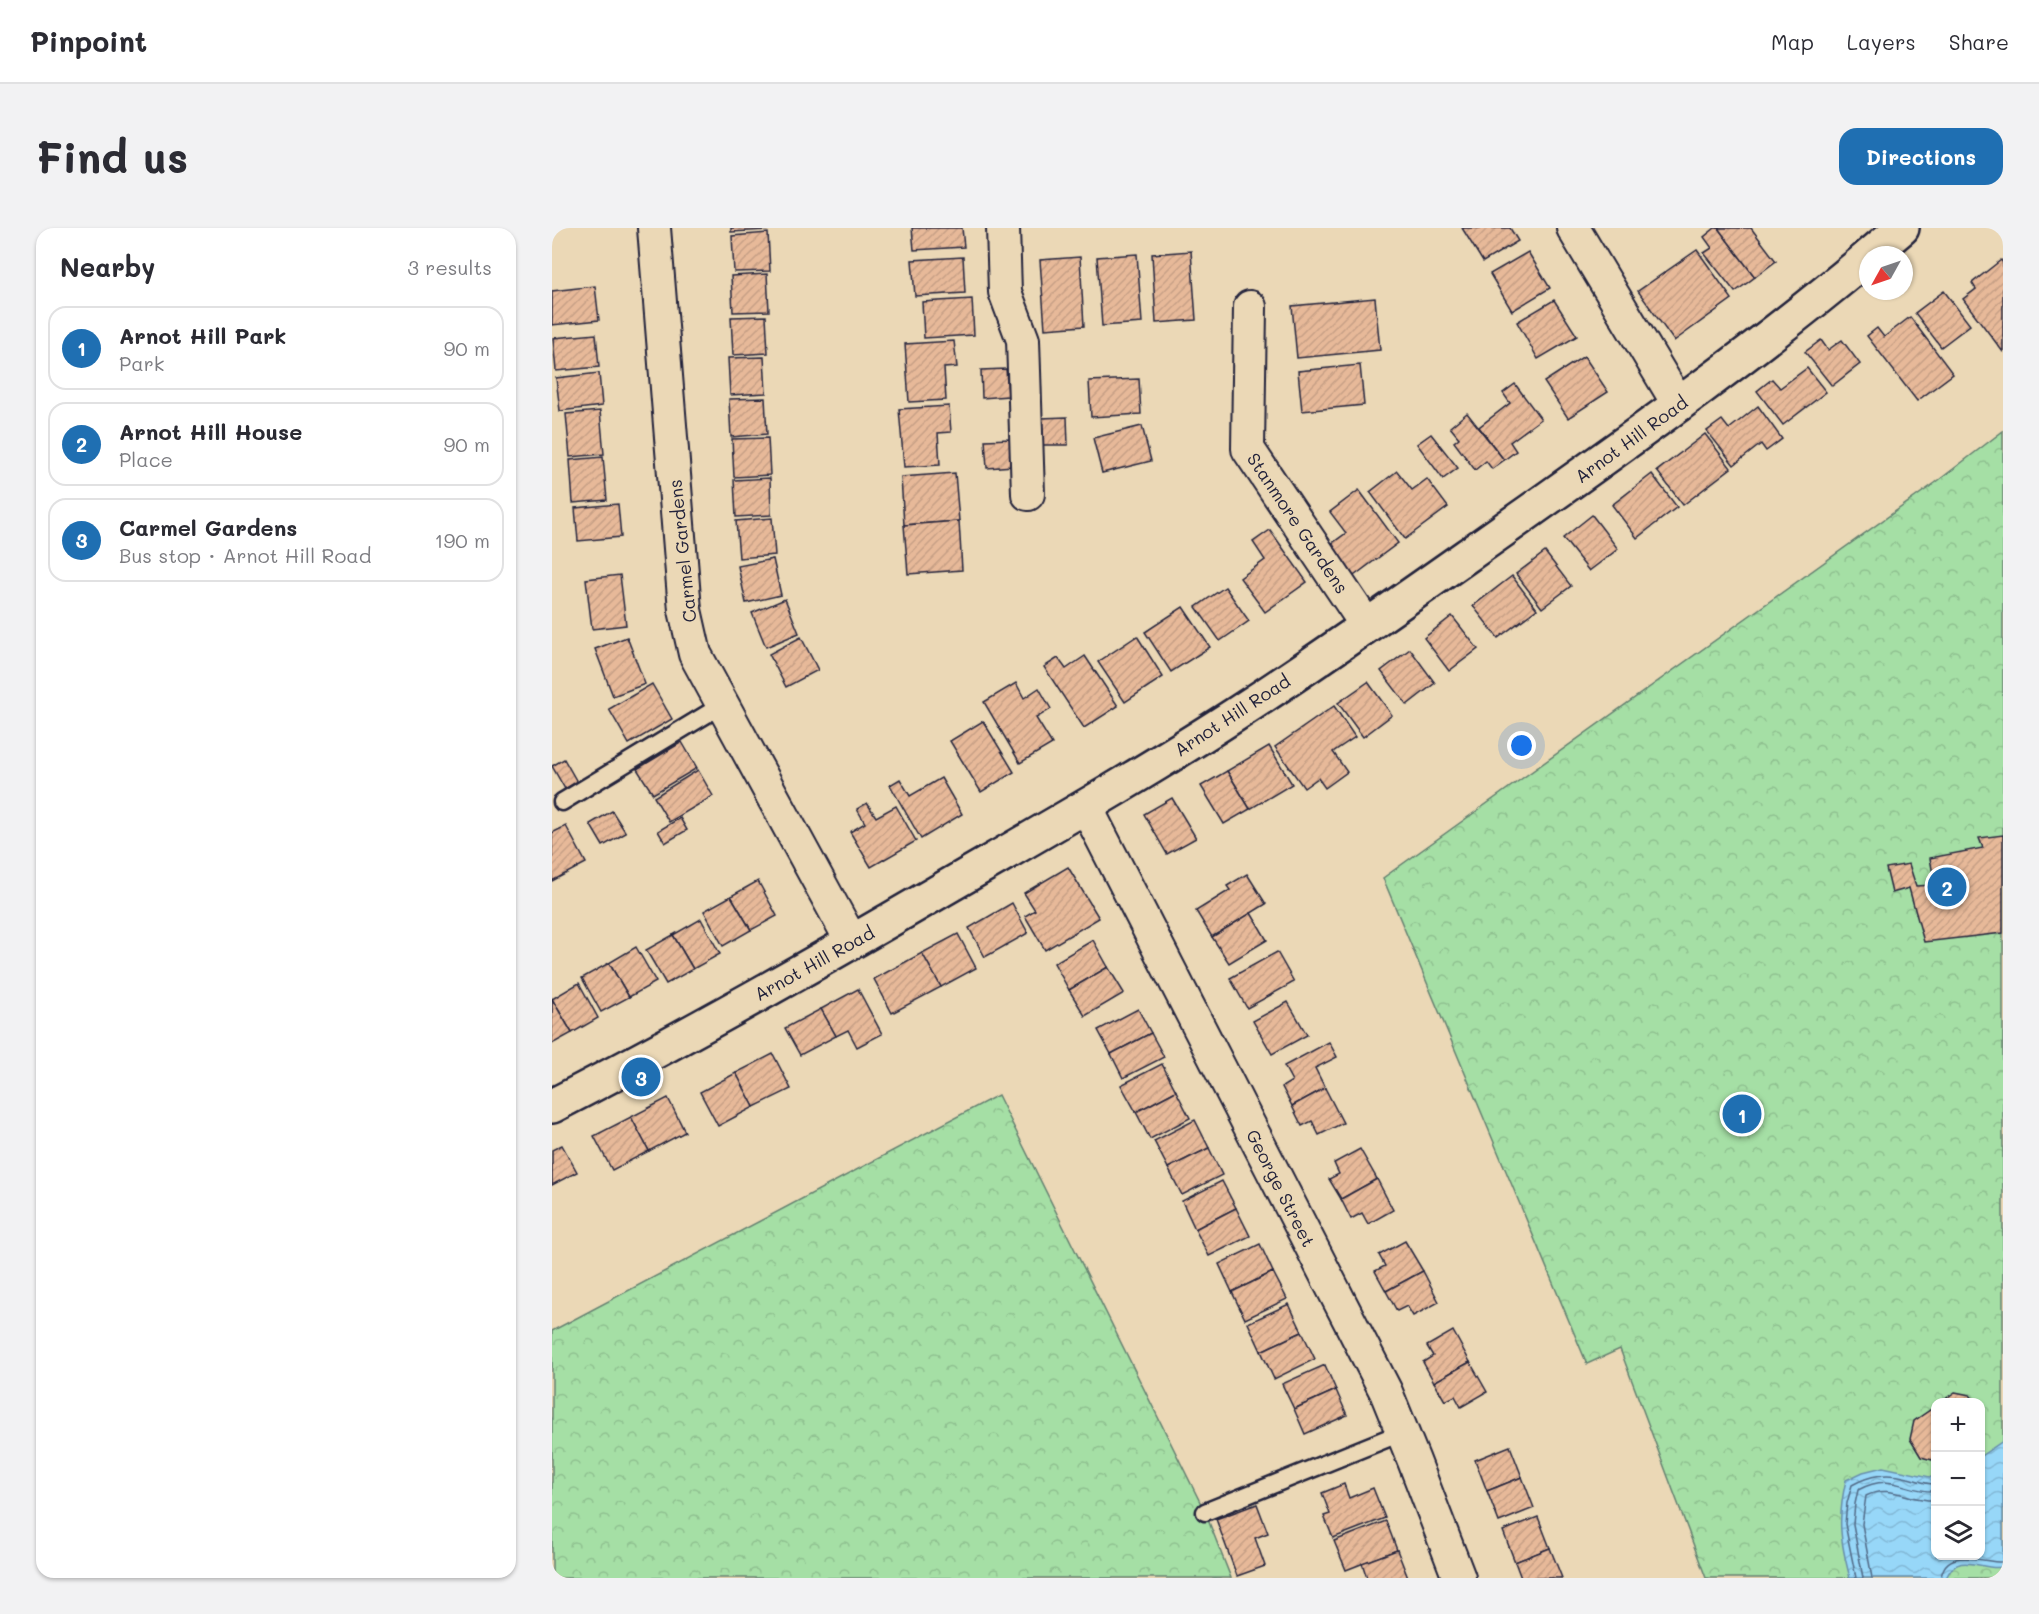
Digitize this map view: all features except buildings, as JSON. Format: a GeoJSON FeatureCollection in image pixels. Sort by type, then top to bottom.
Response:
{"type":"FeatureCollection","features":[{"type":"Feature","properties":{"kind":"street","name":"Carmel Gardens"},"geometry":{"type":"LineString","coordinates":[[654,228],[685,610],[695,654],[852,942]]}},
{"type":"Feature","properties":{"kind":"street"},"geometry":{"type":"LineString","coordinates":[[1003,228],[1005,292],[1023,340],[1028,494]]}},
{"type":"Feature","properties":{"kind":"street"},"geometry":{"type":"LineString","coordinates":[[1573,228],[1679,405]]}},
{"type":"Feature","properties":{"kind":"street","name":"Arnot Hill Road"},"geometry":{"type":"LineString","coordinates":[[1881,246],[1902,228]]}},
{"type":"Feature","properties":{"kind":"street","name":"Arnot Hill Road"},"geometry":{"type":"LineString","coordinates":[[552,1106],[608,1078],[852,942],[1086,807],[1236,714],[1367,626],[1679,405],[1859,264]]}},
{"type":"Feature","properties":{"kind":"street","name":"Stanmore Gardens"},"geometry":{"type":"LineString","coordinates":[[1251,307],[1248,449],[1367,626]]}},
{"type":"Feature","properties":{"kind":"street","name":"George Street"},"geometry":{"type":"LineString","coordinates":[[1086,807],[1386,1392],[1459,1578]]}},
{"type":"Feature","properties":{"kind":"lane"},"geometry":{"type":"LineString","coordinates":[[562,802],[722,705]]}},
{"type":"Feature","properties":{"kind":"lane"},"geometry":{"type":"LineString","coordinates":[[1205,1512],[1402,1432]]}},
{"type":"Feature","properties":{"kind":"green space"},"geometry":{"type":"Polygon","coordinates":[[[2003,431],[2003,1578],[1706,1578],[1620,1349],[1587,1364],[1383,878],[1935,483],[2003,431]]]}},
{"type":"Feature","properties":{"kind":"green space"},"geometry":{"type":"Polygon","coordinates":[[[998,1095],[1205,1512],[1231,1578],[552,1578],[552,1331],[998,1095]]]}},
{"type":"Feature","properties":{"kind":"water"},"geometry":{"type":"Polygon","coordinates":[[[2003,1441],[2003,1567],[1995,1568],[1964,1563],[1951,1569],[1946,1578],[1850,1578],[1841,1529],[1841,1506],[1846,1480],[1863,1472],[1883,1467],[1931,1477],[1931,1560],[1985,1560],[1985,1453],[2003,1441]]]}},
{"type":"Feature","properties":{"kind":"place","name":"Arnot Hill House"},"geometry":{"type":"Point","coordinates":[1947,887]}},
{"type":"Feature","properties":{"kind":"place","name":"Carmel Gardens"},"geometry":{"type":"Point","coordinates":[641,1077]}},
{"type":"Feature","properties":{"kind":"place","name":"Arnot Hill Park"},"geometry":{"type":"Point","coordinates":[1742,1114]}}]}
